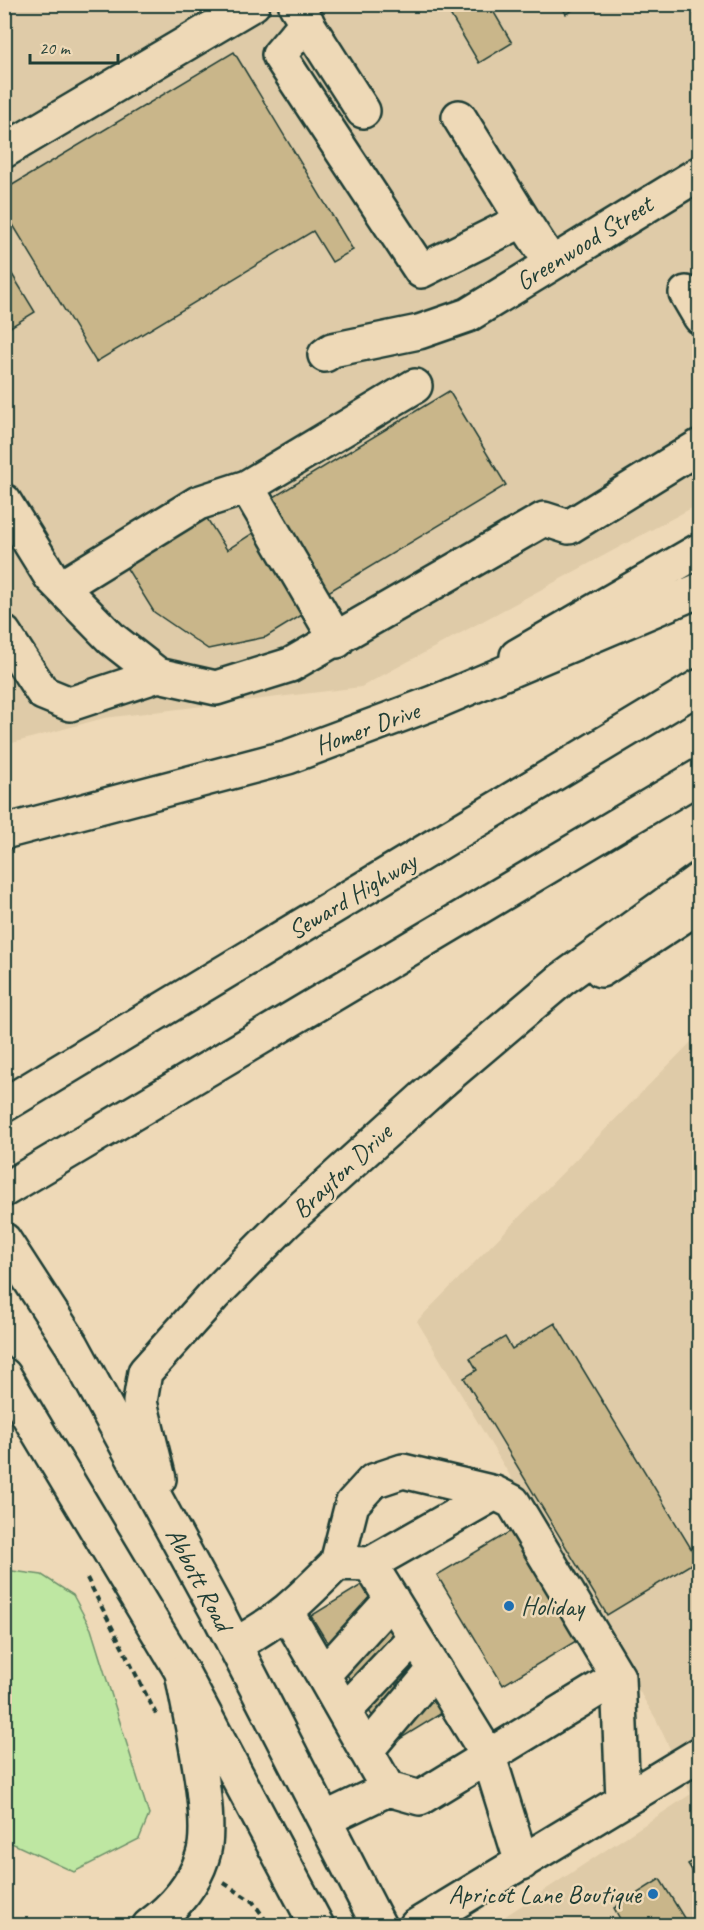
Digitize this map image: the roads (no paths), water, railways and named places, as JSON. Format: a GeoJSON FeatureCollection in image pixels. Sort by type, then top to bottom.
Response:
{"type":"FeatureCollection","features":[{"type":"Feature","properties":{"kind":"main road"},"geometry":{"type":"LineString","coordinates":[[4,151],[253,4]]}},
{"type":"Feature","properties":{"kind":"main road"},"geometry":{"type":"LineString","coordinates":[[301,13],[363,111]]}},
{"type":"Feature","properties":{"kind":"main road"},"geometry":{"type":"LineString","coordinates":[[301,13],[279,55],[421,271],[523,220]]}},
{"type":"Feature","properties":{"kind":"main road"},"geometry":{"type":"LineString","coordinates":[[459,117],[551,263]]}},
{"type":"Feature","properties":{"kind":"main road","name":"Greenwood Street"},"geometry":{"type":"LineString","coordinates":[[325,355],[332,350],[419,332],[468,315],[699,173]]}},
{"type":"Feature","properties":{"kind":"main road"},"geometry":{"type":"LineString","coordinates":[[63,586],[198,503],[247,487],[415,387]]}},
{"type":"Feature","properties":{"kind":"main road"},"geometry":{"type":"LineString","coordinates":[[4,501],[51,577],[63,586],[112,639],[158,675],[216,688],[290,665],[337,641],[544,519],[569,527],[699,446]]}},
{"type":"Feature","properties":{"kind":"main road"},"geometry":{"type":"LineString","coordinates":[[247,487],[337,641]]}},
{"type":"Feature","properties":{"kind":"main road","name":"Homer Drive"},"geometry":{"type":"LineString","coordinates":[[4,832],[288,757],[438,701],[699,550]]}},
{"type":"Feature","properties":{"kind":"main road"},"geometry":{"type":"LineString","coordinates":[[438,701],[699,590]]}},
{"type":"Feature","properties":{"kind":"main road"},"geometry":{"type":"LineString","coordinates":[[8,647],[43,693],[70,704],[158,675]]}},
{"type":"Feature","properties":{"kind":"main road","name":"Seward Highway"},"geometry":{"type":"LineString","coordinates":[[5,1105],[699,686]]}},
{"type":"Feature","properties":{"kind":"main road"},"geometry":{"type":"LineString","coordinates":[[4,1190],[699,776]]}},
{"type":"Feature","properties":{"kind":"main road"},"geometry":{"type":"LineString","coordinates":[[442,1081],[561,980],[699,879]]}},
{"type":"Feature","properties":{"kind":"main road","name":"Brayton Drive"},"geometry":{"type":"LineString","coordinates":[[174,1533],[140,1402],[145,1372],[213,1296],[286,1222],[442,1081],[617,958],[699,905]]}},
{"type":"Feature","properties":{"kind":"main road"},"geometry":{"type":"LineString","coordinates":[[4,1197],[54,1162]]}},
{"type":"Feature","properties":{"kind":"main road","name":"Abbott Road"},"geometry":{"type":"LineString","coordinates":[[4,1240],[72,1344],[234,1645],[379,1926]]}},
{"type":"Feature","properties":{"kind":"main road"},"geometry":{"type":"LineString","coordinates":[[4,1375],[182,1672],[317,1926]]}},
{"type":"Feature","properties":{"kind":"main road"},"geometry":{"type":"LineString","coordinates":[[234,1645],[266,1628],[287,1613],[337,1563],[352,1504],[373,1481],[403,1471],[495,1493],[513,1502],[618,1677],[623,1800]]}},
{"type":"Feature","properties":{"kind":"main road"},"geometry":{"type":"LineString","coordinates":[[337,1563],[370,1564],[495,1493]]}},
{"type":"Feature","properties":{"kind":"main road"},"geometry":{"type":"LineString","coordinates":[[370,1564],[489,1756],[522,1863]]}},
{"type":"Feature","properties":{"kind":"main road"},"geometry":{"type":"LineString","coordinates":[[323,1675],[392,1599]]}},
{"type":"Feature","properties":{"kind":"main road"},"geometry":{"type":"LineString","coordinates":[[287,1613],[388,1789]]}},
{"type":"Feature","properties":{"kind":"main road"},"geometry":{"type":"LineString","coordinates":[[344,1712],[415,1637]]}},
{"type":"Feature","properties":{"kind":"main road"},"geometry":{"type":"LineString","coordinates":[[366,1751],[435,1669]]}},
{"type":"Feature","properties":{"kind":"main road"},"geometry":{"type":"LineString","coordinates":[[148,1926],[182,1896],[203,1856],[206,1823],[182,1672]]}},
{"type":"Feature","properties":{"kind":"main road"},"geometry":{"type":"LineString","coordinates":[[324,1819],[388,1789],[420,1798],[618,1677]]}},
{"type":"Feature","properties":{"kind":"main road"},"geometry":{"type":"LineString","coordinates":[[416,1926],[699,1754]]}},
{"type":"Feature","properties":{"kind":"place","name":"Holiday"},"geometry":{"type":"Point","coordinates":[509,1606]}},
{"type":"Feature","properties":{"kind":"place","name":"Apricot Lane Boutique"},"geometry":{"type":"Point","coordinates":[653,1894]}}]}
